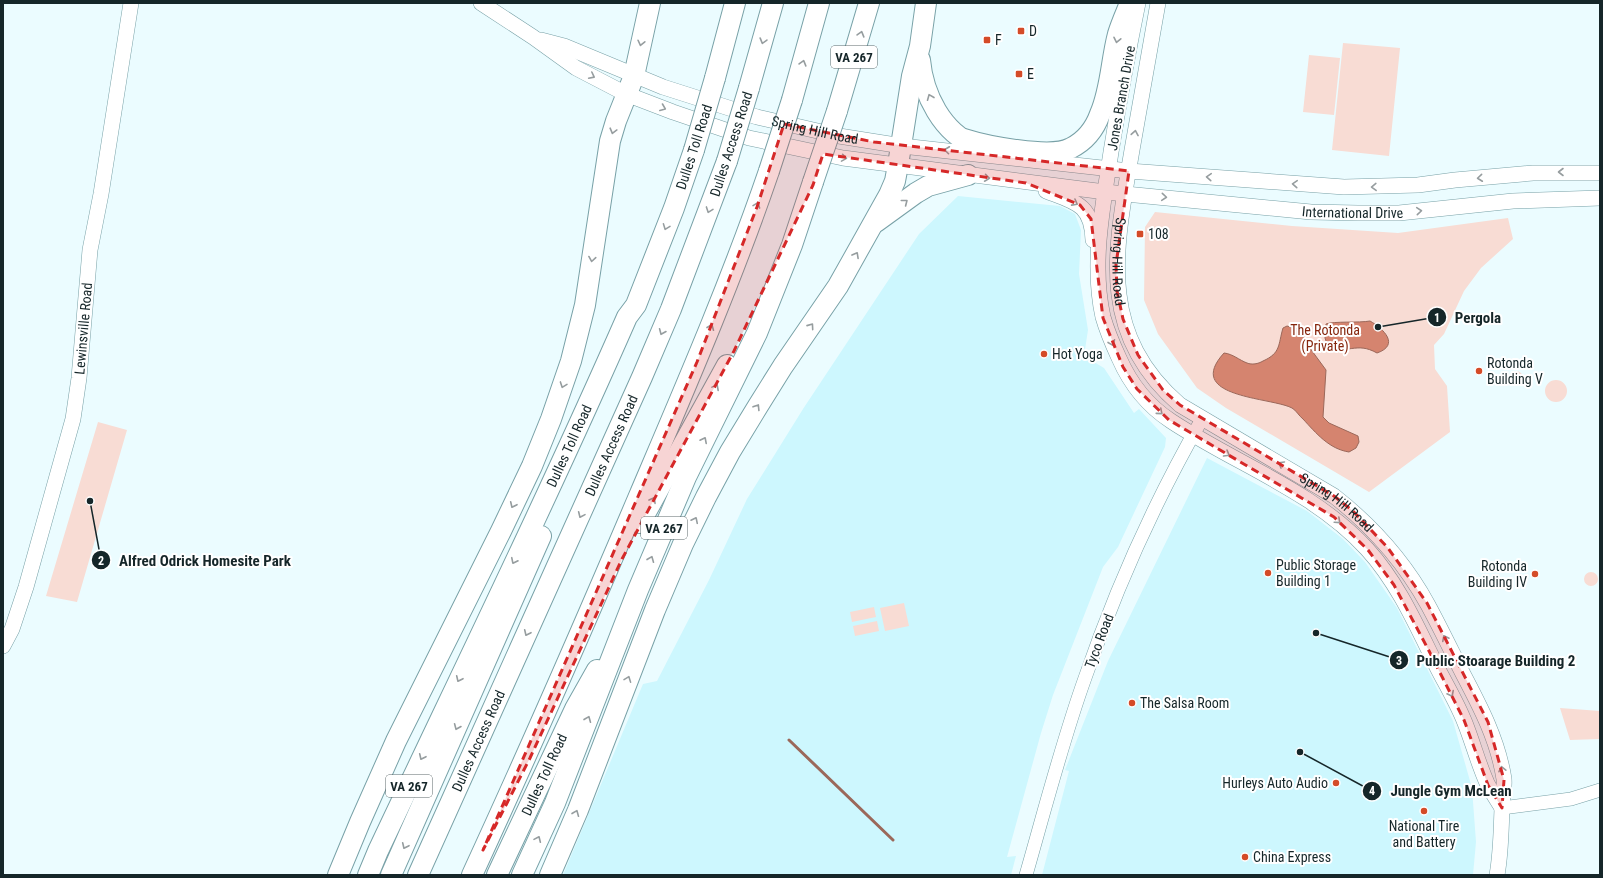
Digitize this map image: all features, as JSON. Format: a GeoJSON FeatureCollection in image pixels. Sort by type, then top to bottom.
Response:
{"type":"FeatureCollection","features":[{"type":"Feature","properties":{"kind":"highway"},"geometry":{"type":"LineString","coordinates":[[338,875],[396,741],[501,531],[532,466],[551,418],[571,361],[585,305],[610,141],[616,121],[634,76],[650,3]]}},
{"type":"Feature","properties":{"kind":"highway","name":"Dulles Toll Road"},"geometry":{"type":"LineString","coordinates":[[368,875],[378,850],[555,478],[627,318],[636,305],[674,208],[694,150],[716,78],[735,3]]}},
{"type":"Feature","properties":{"kind":"highway","name":"Dulles Access Road"},"geometry":{"type":"LineString","coordinates":[[418,875],[642,378],[680,288],[727,161],[773,3]]}},
{"type":"Feature","properties":{"kind":"highway"},"geometry":{"type":"LineString","coordinates":[[472,875],[585,623],[697,362],[732,273],[769,171],[792,100],[819,3]]}},
{"type":"Feature","properties":{"kind":"highway","name":"Dulles Toll Road"},"geometry":{"type":"LineString","coordinates":[[522,875],[555,803],[638,590],[686,477],[757,333],[792,245],[813,184],[837,111],[869,3]]}},
{"type":"Feature","properties":{"kind":"highway"},"geometry":{"type":"LineString","coordinates":[[550,875],[578,810],[655,610],[683,544],[706,497],[730,452],[783,366],[838,286],[873,225],[895,180],[902,146],[912,76],[920,46],[926,3]]}},
{"type":"Feature","properties":{"kind":"highway"},"geometry":{"type":"LineString","coordinates":[[964,140],[991,147],[1050,153],[1070,149],[1080,143],[1088,136],[1101,114],[1118,34],[1130,3]]}},
{"type":"Feature","properties":{"kind":"highway"},"geometry":{"type":"LineString","coordinates":[[920,46],[921,68],[929,97],[938,114],[953,131],[964,140],[973,145],[1014,159]]}},
{"type":"Feature","properties":{"kind":"highway"},"geometry":{"type":"LineString","coordinates":[[873,225],[928,186],[968,175]]}},
{"type":"Feature","properties":{"kind":"highway"},"geometry":{"type":"LineString","coordinates":[[483,850],[530,758],[622,559],[721,376],[772,266],[813,184]]}},
{"type":"Feature","properties":{"kind":"highway"},"geometry":{"type":"LineString","coordinates":[[391,875],[624,346],[633,320],[636,305]]}},
{"type":"Feature","properties":{"kind":"highway","name":"Dulles Toll Road"},"geometry":{"type":"LineString","coordinates":[[497,875],[575,709],[638,590]]}},
{"type":"Feature","properties":{"kind":"main road","name":"Lewinsville Road"},"geometry":{"type":"LineString","coordinates":[[3,646],[12,629],[26,587],[73,419],[79,378],[90,250],[101,194],[131,3]]}},
{"type":"Feature","properties":{"kind":"main road","name":"Spring Hill Road"},"geometry":{"type":"LineString","coordinates":[[481,3],[533,37],[576,68],[626,94],[749,138],[842,158],[1026,183],[1105,192],[1098,273],[1104,318],[1112,342],[1123,367],[1137,389],[1169,420],[1278,482],[1328,514],[1353,534],[1372,555],[1394,585],[1428,649],[1464,720],[1488,785],[1502,808]]}},
{"type":"Feature","properties":{"kind":"main road","name":"Jones Branch Drive"},"geometry":{"type":"LineString","coordinates":[[1105,192],[1138,3]]}},
{"type":"Feature","properties":{"kind":"main road","name":"Jones Branch Drive"},"geometry":{"type":"LineString","coordinates":[[1129,171],[1158,3]]}},
{"type":"Feature","properties":{"kind":"main road","name":"Spring Hill Road"},"geometry":{"type":"LineString","coordinates":[[533,37],[564,46],[634,76],[669,89],[758,117],[839,136],[902,146],[1129,171],[1116,265],[1117,291],[1122,319],[1138,355],[1149,373],[1172,399],[1190,412],[1334,496],[1353,511],[1369,527],[1403,567],[1428,604],[1488,722],[1495,744],[1504,780],[1497,875]]}},
{"type":"Feature","properties":{"kind":"main road","name":"International Drive"},"geometry":{"type":"LineString","coordinates":[[1129,171],[1367,188],[1418,185],[1533,173],[1600,173]]}},
{"type":"Feature","properties":{"kind":"main road"},"geometry":{"type":"LineString","coordinates":[[1026,183],[1080,205],[1086,211],[1091,219],[1098,273]]}},
{"type":"Feature","properties":{"kind":"main road","name":"International Drive"},"geometry":{"type":"LineString","coordinates":[[1105,192],[1312,212],[1358,214],[1399,213],[1526,200],[1600,198]]}},
{"type":"Feature","properties":{"kind":"street","name":"Tyco Road"},"geometry":{"type":"LineString","coordinates":[[1026,875],[1064,740],[1098,642],[1131,560],[1180,459],[1202,419]]}},
{"type":"Feature","properties":{"kind":"street"},"geometry":{"type":"LineString","coordinates":[[1502,808],[1571,799],[1600,790]]}},
{"type":"Feature","properties":{"kind":"highlighted area"},"geometry":{"type":"Polygon","coordinates":[[[784,124],[874,142],[1129,171],[1116,265],[1117,291],[1123,319],[1138,355],[1163,390],[1180,405],[1334,496],[1353,511],[1388,548],[1427,603],[1488,722],[1504,780],[1502,808],[1488,785],[1464,720],[1428,649],[1394,585],[1368,550],[1334,517],[1169,420],[1137,389],[1123,367],[1103,318],[1091,219],[1080,205],[1026,183],[823,154],[813,185],[734,351],[622,559],[530,758],[483,850],[697,362],[757,207],[784,124]]]}},
{"type":"Feature","properties":{"kind":"shaded area"},"geometry":{"type":"Polygon","coordinates":[[[958,196],[1060,206],[1075,214],[1081,230],[1079,274],[1088,330],[1084,356],[1104,368],[1134,413],[1139,409],[1166,438],[1165,447],[1118,547],[1103,567],[1053,695],[1007,857],[1016,856],[1011,875],[563,875],[643,684],[657,681],[709,580],[747,499],[803,409],[919,234],[958,196]]]}},
{"type":"Feature","properties":{"kind":"shaded area"},"geometry":{"type":"Polygon","coordinates":[[[1370,321],[1380,328],[1389,341],[1388,346],[1384,350],[1377,353],[1363,348],[1341,350],[1328,347],[1325,338],[1326,324],[1370,321]]]}},
{"type":"Feature","properties":{"kind":"shaded area"},"geometry":{"type":"Polygon","coordinates":[[[1287,326],[1298,329],[1304,334],[1304,340],[1326,370],[1323,417],[1329,423],[1358,436],[1359,442],[1356,448],[1349,452],[1335,448],[1323,440],[1292,408],[1235,393],[1222,387],[1214,379],[1214,368],[1224,353],[1249,364],[1255,364],[1269,358],[1276,352],[1283,328],[1287,326]]]}},
{"type":"Feature","properties":{"kind":"shaded area"},"geometry":{"type":"Polygon","coordinates":[[[1207,458],[1307,511],[1343,539],[1365,562],[1397,608],[1453,721],[1472,788],[1476,842],[1473,875],[1042,875],[1069,771],[1065,770],[1108,661],[1207,458]]]}},
{"type":"Feature","properties":{"kind":"green space"},"geometry":{"type":"Polygon","coordinates":[[[1343,43],[1400,48],[1389,156],[1332,150],[1343,43]]]}},
{"type":"Feature","properties":{"kind":"green space"},"geometry":{"type":"Polygon","coordinates":[[[1309,55],[1340,58],[1334,115],[1303,112],[1309,55]]]}},
{"type":"Feature","properties":{"kind":"green space","name":"The Rotonda (Private)"},"geometry":{"type":"Polygon","coordinates":[[[1155,212],[1292,226],[1398,233],[1508,218],[1513,239],[1481,268],[1464,291],[1444,334],[1434,345],[1435,369],[1447,386],[1450,432],[1369,492],[1226,408],[1197,388],[1158,334],[1144,300],[1145,227],[1155,212]]]}},
{"type":"Feature","properties":{"kind":"green space"},"geometry":{"type":"Polygon","coordinates":[[[1516,371],[1521,373],[1523,378],[1521,383],[1516,385],[1511,383],[1509,378],[1511,373],[1516,371]]]}},
{"type":"Feature","properties":{"kind":"green space"},"geometry":{"type":"Polygon","coordinates":[[[1556,380],[1560,381],[1566,387],[1566,395],[1560,401],[1556,402],[1552,401],[1546,395],[1545,391],[1546,387],[1552,381],[1556,380]]]}},
{"type":"Feature","properties":{"kind":"green space"},"geometry":{"type":"Polygon","coordinates":[[[98,422],[127,430],[77,602],[46,596],[98,422]]]}},
{"type":"Feature","properties":{"kind":"green space"},"geometry":{"type":"Polygon","coordinates":[[[1591,572],[1596,574],[1598,579],[1596,584],[1591,586],[1586,584],[1584,579],[1586,574],[1591,572]]]}},
{"type":"Feature","properties":{"kind":"green space"},"geometry":{"type":"Polygon","coordinates":[[[904,603],[909,626],[885,631],[880,608],[904,603]]]}},
{"type":"Feature","properties":{"kind":"green space"},"geometry":{"type":"Polygon","coordinates":[[[874,607],[876,617],[852,622],[850,612],[874,607]]]}},
{"type":"Feature","properties":{"kind":"green space"},"geometry":{"type":"Polygon","coordinates":[[[877,621],[879,631],[855,636],[853,626],[877,621]]]}},
{"type":"Feature","properties":{"kind":"green space"},"geometry":{"type":"Polygon","coordinates":[[[1560,708],[1600,711],[1600,739],[1570,740],[1560,708]]]}},
{"type":"Feature","properties":{"kind":"waterway"},"geometry":{"type":"LineString","coordinates":[[789,740],[893,840]]}},
{"type":"Feature","properties":{"kind":"place","name":"D"},"geometry":{"type":"Point","coordinates":[1021,31]}},
{"type":"Feature","properties":{"kind":"place","name":"F"},"geometry":{"type":"Point","coordinates":[987,40]}},
{"type":"Feature","properties":{"kind":"place","name":"E"},"geometry":{"type":"Point","coordinates":[1019,74]}},
{"type":"Feature","properties":{"kind":"place","name":"108"},"geometry":{"type":"Point","coordinates":[1140,234]}},
{"type":"Feature","properties":{"kind":"place","name":"Pergola"},"geometry":{"type":"Point","coordinates":[1378,327]}},
{"type":"Feature","properties":{"kind":"place","name":"Hot Yoga"},"geometry":{"type":"Point","coordinates":[1044,354]}},
{"type":"Feature","properties":{"kind":"place","name":"Rotonda Building V"},"geometry":{"type":"Point","coordinates":[1479,371]}},
{"type":"Feature","properties":{"kind":"place","name":"Alfred Odrick Homesite Park"},"geometry":{"type":"Point","coordinates":[90,501]}},
{"type":"Feature","properties":{"kind":"place","name":"Public Storage Building 1"},"geometry":{"type":"Point","coordinates":[1268,573]}},
{"type":"Feature","properties":{"kind":"place","name":"Rotonda Building IV"},"geometry":{"type":"Point","coordinates":[1535,574]}},
{"type":"Feature","properties":{"kind":"place","name":"Public Stoarage Building 2"},"geometry":{"type":"Point","coordinates":[1316,633]}},
{"type":"Feature","properties":{"kind":"place","name":"The Salsa Room"},"geometry":{"type":"Point","coordinates":[1132,703]}},
{"type":"Feature","properties":{"kind":"place","name":"Jungle Gym McLean"},"geometry":{"type":"Point","coordinates":[1300,752]}},
{"type":"Feature","properties":{"kind":"place","name":"Hurleys Auto Audio"},"geometry":{"type":"Point","coordinates":[1336,783]}},
{"type":"Feature","properties":{"kind":"place","name":"National Tire and Battery"},"geometry":{"type":"Point","coordinates":[1424,811]}},
{"type":"Feature","properties":{"kind":"place","name":"China Express"},"geometry":{"type":"Point","coordinates":[1245,857]}}]}
